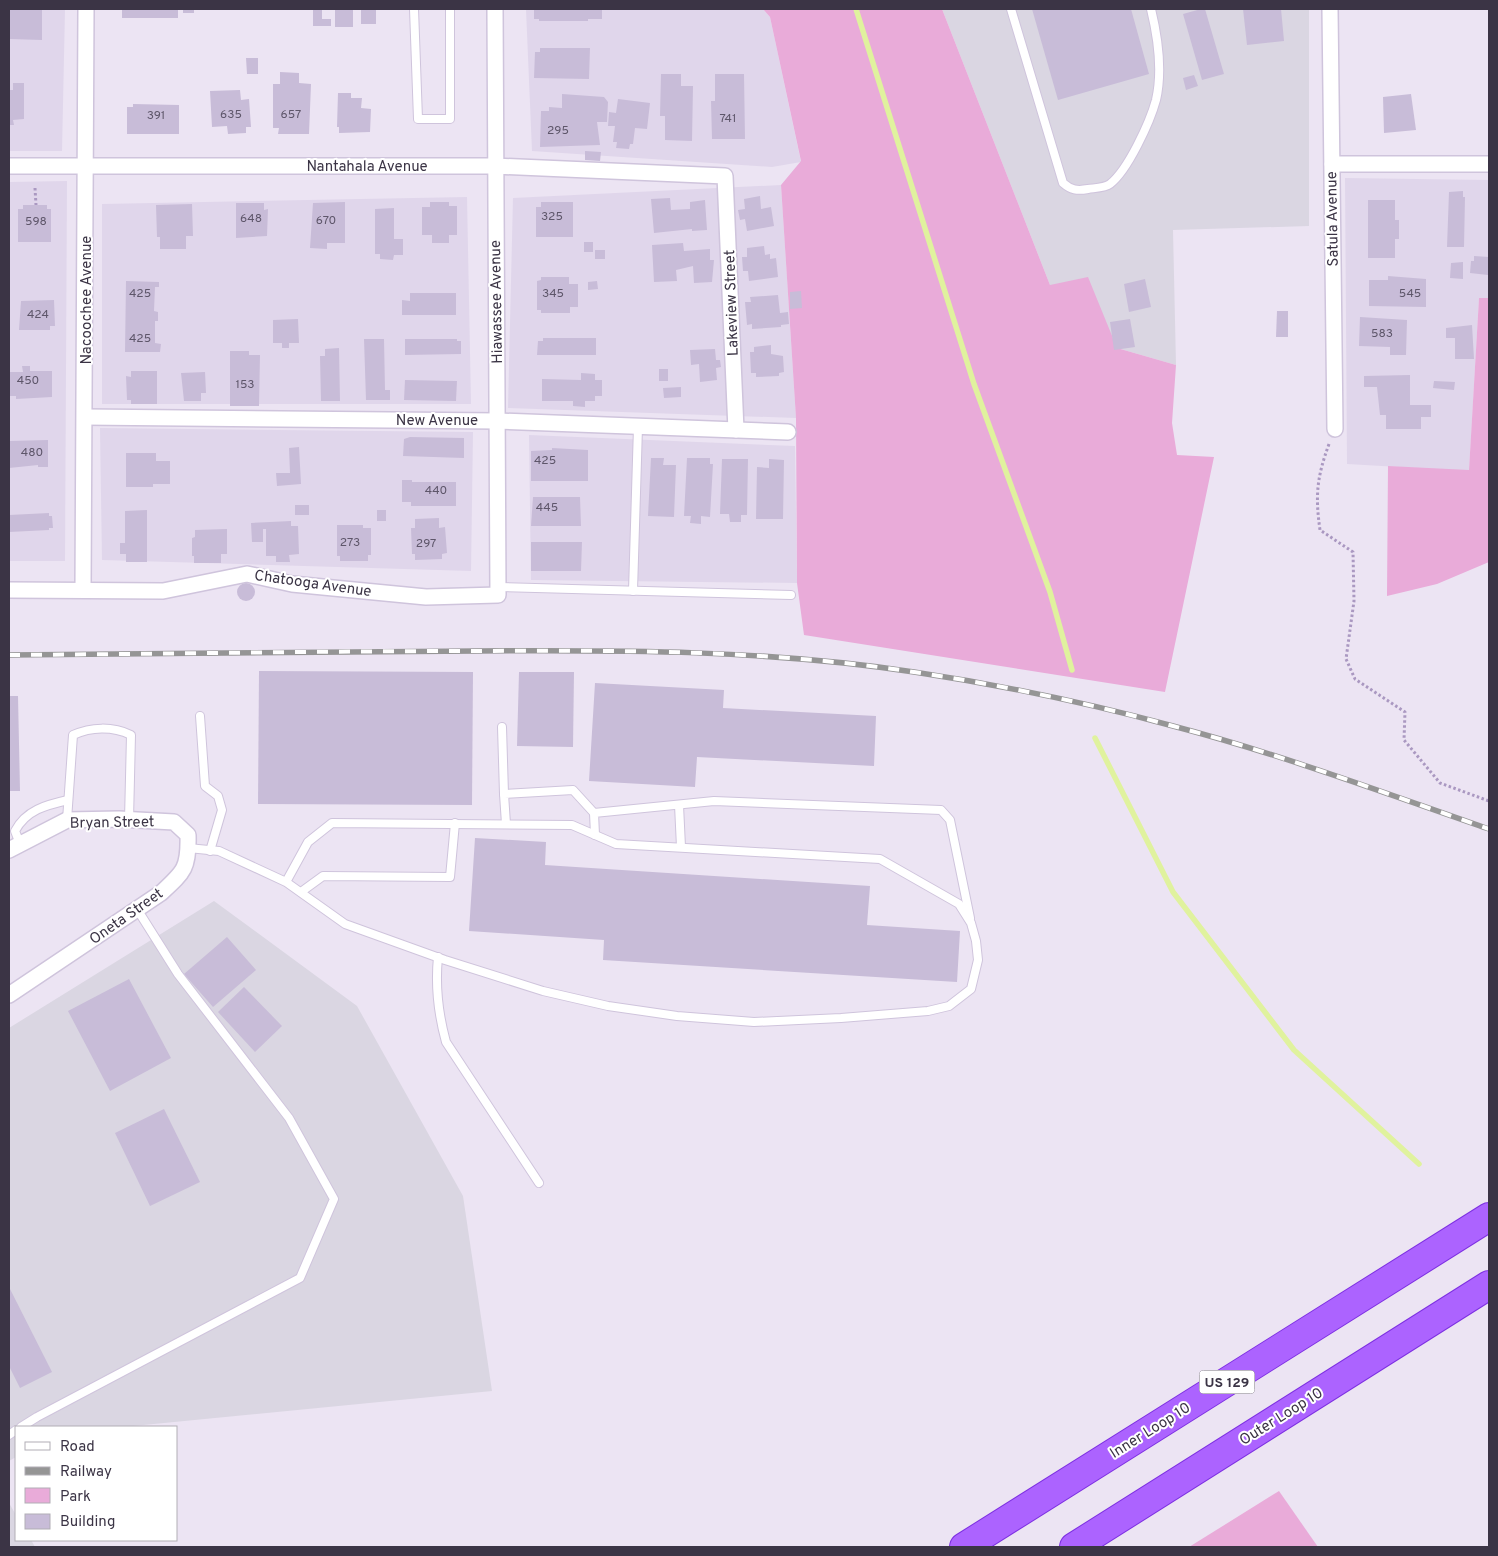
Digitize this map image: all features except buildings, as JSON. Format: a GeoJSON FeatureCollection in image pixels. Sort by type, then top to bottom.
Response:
{"type":"FeatureCollection","features":[{"type":"Feature","properties":{"kind":"highway","name":"Inner Loop 10"},"geometry":{"type":"LineString","coordinates":[[964,1547],[1489,1216]]}},
{"type":"Feature","properties":{"kind":"highway","name":"Outer Loop 10"},"geometry":{"type":"LineString","coordinates":[[1074,1547],[1489,1285]]}},
{"type":"Feature","properties":{"kind":"street","name":"Nacoochee Avenue"},"geometry":{"type":"LineString","coordinates":[[83,590],[86,9]]}},
{"type":"Feature","properties":{"kind":"street","name":"Hiawassee Avenue"},"geometry":{"type":"LineString","coordinates":[[495,9],[494,166],[498,421],[498,591]]}},
{"type":"Feature","properties":{"kind":"street","name":"Satula Avenue"},"geometry":{"type":"LineString","coordinates":[[1330,9],[1335,429]]}},
{"type":"Feature","properties":{"kind":"street"},"geometry":{"type":"LineString","coordinates":[[1332,164],[1489,164]]}},
{"type":"Feature","properties":{"kind":"street","name":"Nantahala Avenue"},"geometry":{"type":"LineString","coordinates":[[9,166],[494,166],[726,176]]}},
{"type":"Feature","properties":{"kind":"street","name":"Lakeview Street"},"geometry":{"type":"LineString","coordinates":[[726,176],[736,430]]}},
{"type":"Feature","properties":{"kind":"street","name":"New Avenue"},"geometry":{"type":"LineString","coordinates":[[85,418],[498,421],[788,432]]}},
{"type":"Feature","properties":{"kind":"street","name":"Chatooga Avenue"},"geometry":{"type":"LineString","coordinates":[[9,590],[162,591],[247,574],[292,584],[426,597],[498,591]]}},
{"type":"Feature","properties":{"kind":"street","name":"Bryan Street"},"geometry":{"type":"LineString","coordinates":[[14,847],[67,820],[129,820],[174,822],[188,835],[188,848]]}},
{"type":"Feature","properties":{"kind":"street","name":"Oneta Street"},"geometry":{"type":"LineString","coordinates":[[9,995],[161,893],[182,874],[188,848]]}},
{"type":"Feature","properties":{"kind":"lane"},"geometry":{"type":"LineString","coordinates":[[414,9],[418,119],[450,119],[450,9]]}},
{"type":"Feature","properties":{"kind":"lane"},"geometry":{"type":"LineString","coordinates":[[1011,9],[1063,183],[1069,188],[1078,190],[1108,185],[1115,178],[1137,145],[1156,100],[1160,51],[1151,9]]}},
{"type":"Feature","properties":{"kind":"lane"},"geometry":{"type":"LineString","coordinates":[[633,591],[638,427]]}},
{"type":"Feature","properties":{"kind":"lane"},"geometry":{"type":"LineString","coordinates":[[498,591],[633,591],[791,595]]}},
{"type":"Feature","properties":{"kind":"lane"},"geometry":{"type":"LineString","coordinates":[[200,716],[205,786],[218,796],[222,810],[210,851]]}},
{"type":"Feature","properties":{"kind":"lane"},"geometry":{"type":"LineString","coordinates":[[67,820],[73,735],[88,728],[120,730],[131,736],[129,820]]}},
{"type":"Feature","properties":{"kind":"lane"},"geometry":{"type":"LineString","coordinates":[[502,728],[506,824]]}},
{"type":"Feature","properties":{"kind":"lane"},"geometry":{"type":"LineString","coordinates":[[504,794],[573,790],[594,813],[595,835]]}},
{"type":"Feature","properties":{"kind":"lane"},"geometry":{"type":"LineString","coordinates":[[14,847],[15,831],[21,820],[42,806],[68,800]]}},
{"type":"Feature","properties":{"kind":"lane"},"geometry":{"type":"LineString","coordinates":[[188,848],[219,852],[286,882],[345,924],[543,991],[608,1006],[668,1015],[754,1022],[894,1015],[928,1011],[949,1006],[971,989],[978,960],[976,941],[950,820],[941,810],[714,801],[594,813]]}},
{"type":"Feature","properties":{"kind":"lane"},"geometry":{"type":"LineString","coordinates":[[679,804],[681,847]]}},
{"type":"Feature","properties":{"kind":"lane"},"geometry":{"type":"LineString","coordinates":[[286,882],[308,842],[332,823],[572,825],[616,844],[880,859],[959,904],[971,922]]}},
{"type":"Feature","properties":{"kind":"lane"},"geometry":{"type":"LineString","coordinates":[[301,892],[323,876],[450,877],[454,823]]}},
{"type":"Feature","properties":{"kind":"lane"},"geometry":{"type":"LineString","coordinates":[[22,1426],[37,1416],[300,1278],[334,1199],[289,1118],[178,974],[137,909]]}},
{"type":"Feature","properties":{"kind":"lane"},"geometry":{"type":"LineString","coordinates":[[438,957],[436,994],[446,1042],[539,1183]]}},
{"type":"Feature","properties":{"kind":"path"},"geometry":{"type":"LineString","coordinates":[[35,188],[36,205]]}},
{"type":"Feature","properties":{"kind":"path"},"geometry":{"type":"LineString","coordinates":[[1335,429],[1322,463],[1315,496],[1320,530],[1353,552],[1354,601],[1346,659],[1355,679],[1405,712],[1404,740],[1440,783],[1489,801]]}},
{"type":"Feature","properties":{"kind":"shaded area"},"geometry":{"type":"Polygon","coordinates":[[[9,9],[65,9],[62,151],[9,151],[9,9]]]}},
{"type":"Feature","properties":{"kind":"shaded area"},"geometry":{"type":"Polygon","coordinates":[[[526,9],[763,9],[770,17],[801,162],[772,167],[532,151],[526,9]]]}},
{"type":"Feature","properties":{"kind":"shaded area"},"geometry":{"type":"Polygon","coordinates":[[[942,9],[1309,9],[1309,226],[1173,230],[1176,365],[1117,348],[1050,285],[942,9]]]}},
{"type":"Feature","properties":{"kind":"shaded area"},"geometry":{"type":"Polygon","coordinates":[[[1345,178],[1489,180],[1489,298],[1479,298],[1469,471],[1347,464],[1345,178]]]}},
{"type":"Feature","properties":{"kind":"shaded area"},"geometry":{"type":"Polygon","coordinates":[[[67,181],[65,561],[9,561],[9,182],[67,181]]]}},
{"type":"Feature","properties":{"kind":"shaded area"},"geometry":{"type":"Polygon","coordinates":[[[781,185],[796,418],[508,408],[513,198],[781,185]]]}},
{"type":"Feature","properties":{"kind":"shaded area"},"geometry":{"type":"Polygon","coordinates":[[[467,197],[471,404],[102,404],[102,204],[467,197]]]}},
{"type":"Feature","properties":{"kind":"shaded area"},"geometry":{"type":"Polygon","coordinates":[[[100,428],[473,432],[471,571],[102,560],[100,428]]]}},
{"type":"Feature","properties":{"kind":"shaded area"},"geometry":{"type":"Polygon","coordinates":[[[529,435],[795,446],[797,583],[531,580],[529,435]]]}},
{"type":"Feature","properties":{"kind":"shaded area"},"geometry":{"type":"Polygon","coordinates":[[[214,901],[357,1006],[463,1196],[492,1391],[133,1426],[15,1426],[15,1458],[9,1461],[9,1028],[214,901]]]}},
{"type":"Feature","properties":{"kind":"shaded area"},"geometry":{"type":"Polygon","coordinates":[[[9,1503],[15,1513],[15,1541],[32,1541],[35,1547],[9,1547],[9,1503]]]}},
{"type":"Feature","properties":{"kind":"green space"},"geometry":{"type":"Polygon","coordinates":[[[763,9],[942,9],[1050,285],[1088,277],[1117,348],[1176,365],[1172,423],[1177,455],[1214,457],[1165,692],[804,635],[797,583],[796,418],[781,185],[801,161],[770,17],[763,9]]]}},
{"type":"Feature","properties":{"kind":"green space"},"geometry":{"type":"Polygon","coordinates":[[[1479,298],[1489,298],[1489,562],[1437,584],[1387,596],[1388,466],[1469,470],[1479,298]]]}},
{"type":"Feature","properties":{"kind":"green space"},"geometry":{"type":"Polygon","coordinates":[[[1279,1491],[1318,1547],[1189,1547],[1279,1491]]]}},
{"type":"Feature","properties":{"kind":"waterway"},"geometry":{"type":"LineString","coordinates":[[856,9],[974,384],[1050,592],[1072,670]]}},
{"type":"Feature","properties":{"kind":"waterway"},"geometry":{"type":"LineString","coordinates":[[1095,738],[1173,892],[1294,1050],[1419,1164]]}},
{"type":"Feature","properties":{"kind":"railway"},"geometry":{"type":"LineString","coordinates":[[9,655],[360,651],[641,651],[751,655],[860,665],[947,677],[1012,689],[1077,702],[1141,718],[1293,761],[1489,829]]}}]}
